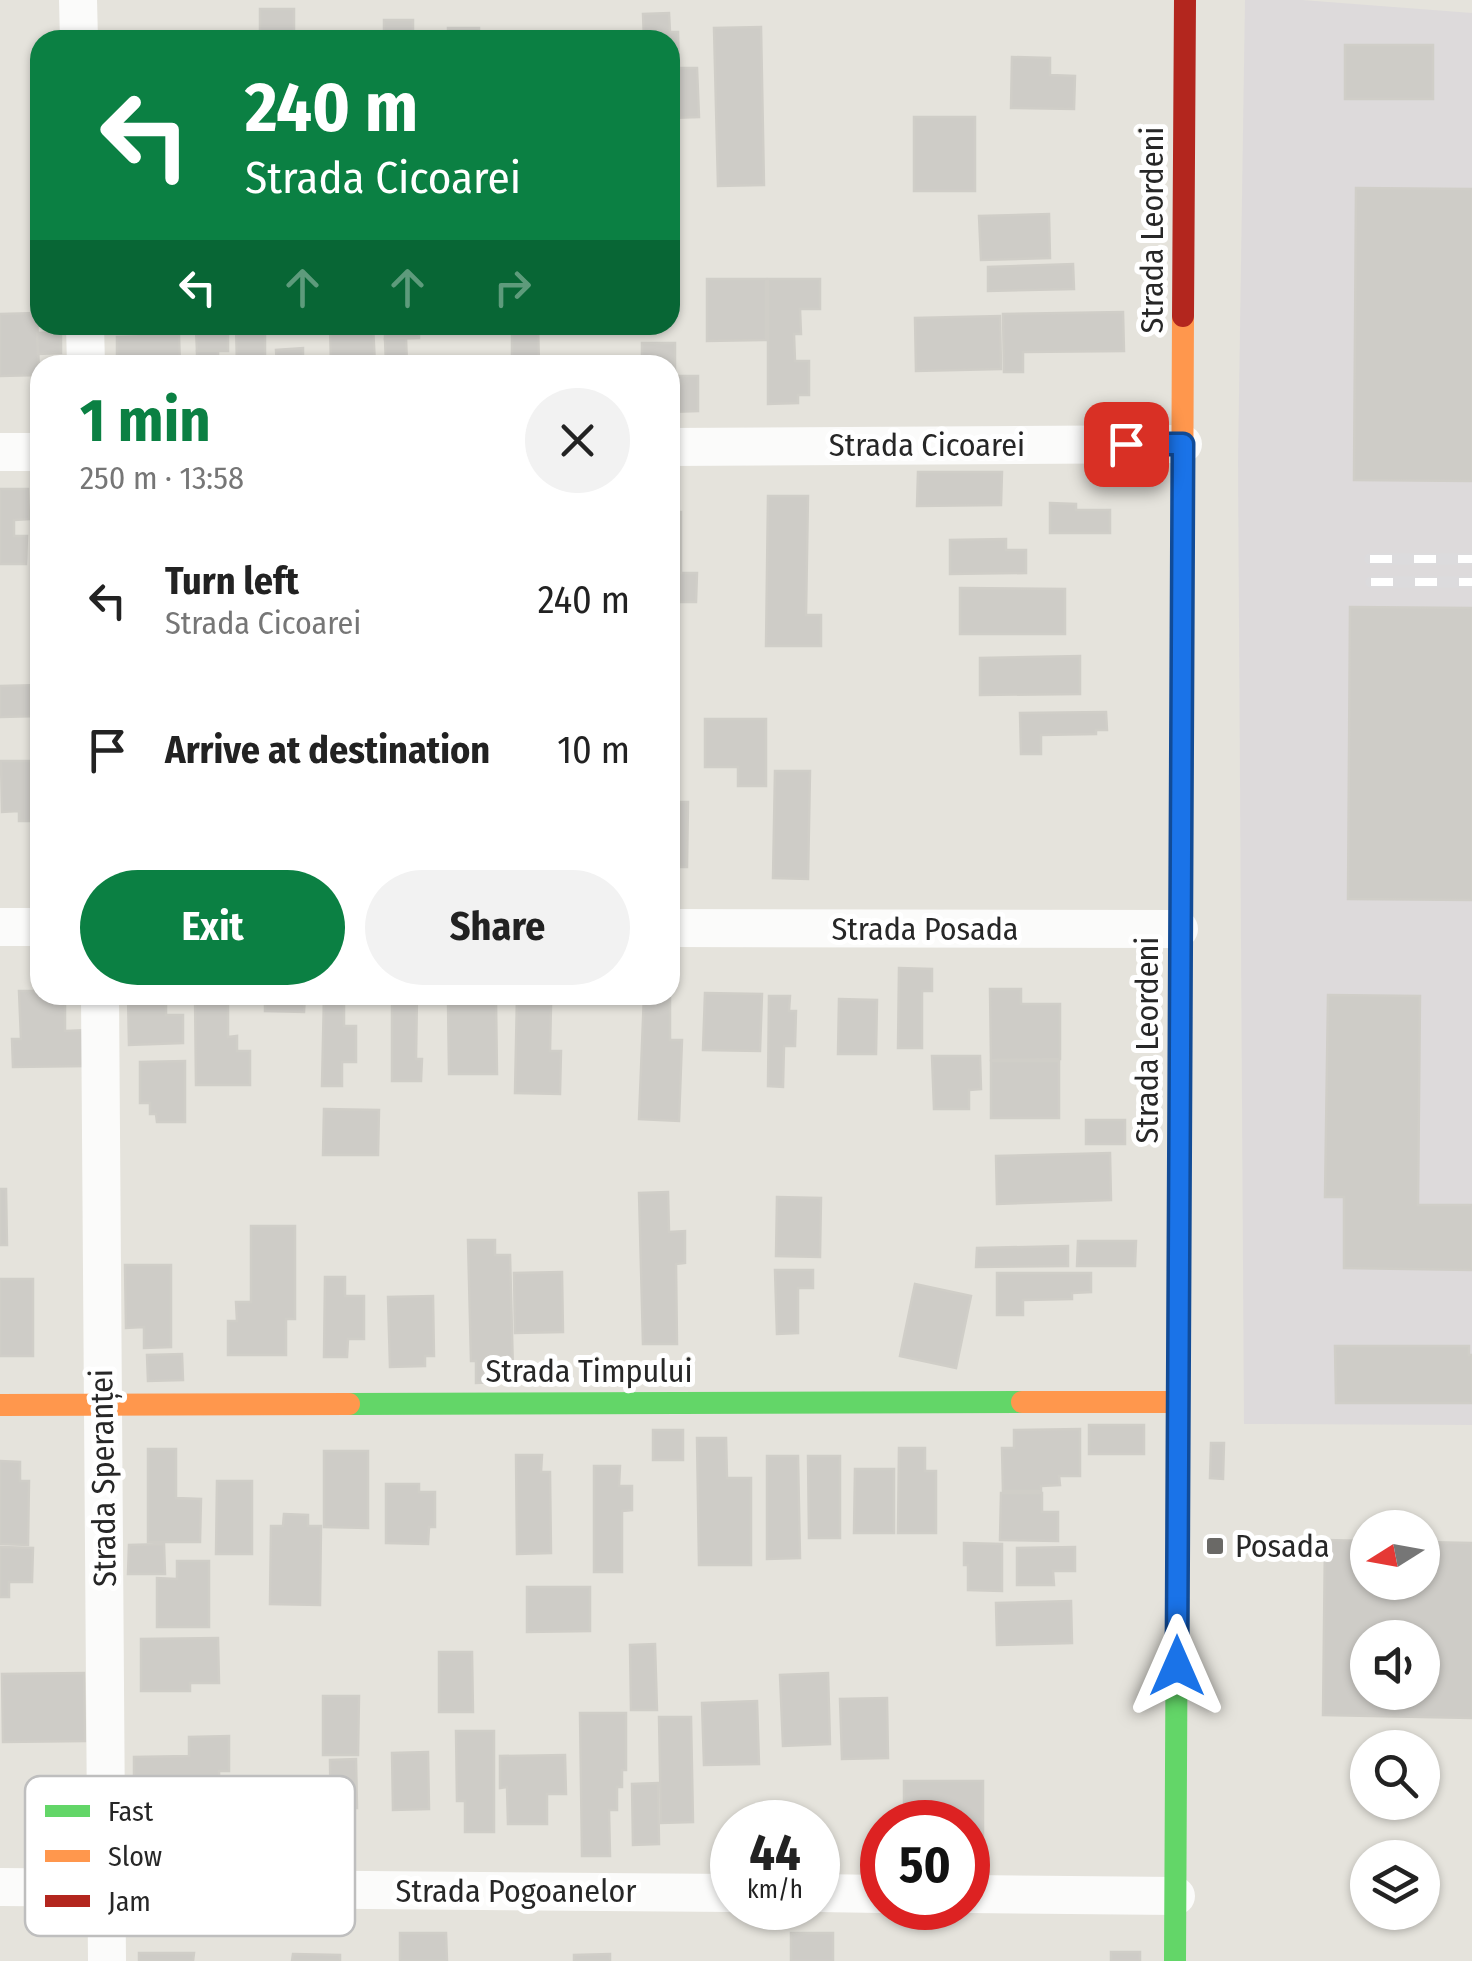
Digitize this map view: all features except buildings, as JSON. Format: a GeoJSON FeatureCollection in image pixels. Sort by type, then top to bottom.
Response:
{"type":"FeatureCollection","features":[{"type":"Feature","properties":{"kind":"main road","name":"Strada Leordeni"},"geometry":{"type":"LineString","coordinates":[[1175,1961],[1186,0]]}},
{"type":"Feature","properties":{"kind":"main road","name":"Strada Timpului"},"geometry":{"type":"LineString","coordinates":[[0,1405],[1178,1402]]}},
{"type":"Feature","properties":{"kind":"street"},"geometry":{"type":"LineString","coordinates":[[78,0],[79,30]]}},
{"type":"Feature","properties":{"kind":"street","name":"Strada Cicoarei"},"geometry":{"type":"LineString","coordinates":[[680,447],[1183,444]]}},
{"type":"Feature","properties":{"kind":"street"},"geometry":{"type":"LineString","coordinates":[[0,452],[30,452]]}},
{"type":"Feature","properties":{"kind":"street"},"geometry":{"type":"LineString","coordinates":[[0,928],[30,928]]}},
{"type":"Feature","properties":{"kind":"street","name":"Strada Posada"},"geometry":{"type":"LineString","coordinates":[[680,928],[1179,929]]}},
{"type":"Feature","properties":{"kind":"street","name":"Strada Speranței"},"geometry":{"type":"LineString","coordinates":[[100,1005],[106,1776]]}},
{"type":"Feature","properties":{"kind":"street","name":"Strada Pogoanelor"},"geometry":{"type":"LineString","coordinates":[[0,1887],[25,1887]]}},
{"type":"Feature","properties":{"kind":"street","name":"Strada Pogoanelor"},"geometry":{"type":"LineString","coordinates":[[355,1891],[710,1893]]}},
{"type":"Feature","properties":{"kind":"street"},"geometry":{"type":"LineString","coordinates":[[990,1894],[1176,1896]]}},
{"type":"Feature","properties":{"kind":"street","name":"Strada Speranței"},"geometry":{"type":"LineString","coordinates":[[106,1936],[106,1961]]}},
{"type":"Feature","properties":{"kind":"shaded area"},"geometry":{"type":"Polygon","coordinates":[[[1245,0],[1302,0],[1472,13],[1472,1425],[1244,1424],[1238,462],[1245,0]]]}},
{"type":"Feature","properties":{"kind":"railway"},"geometry":{"type":"LineString","coordinates":[[1370,559],[1472,559]]}},
{"type":"Feature","properties":{"kind":"railway"},"geometry":{"type":"LineString","coordinates":[[1371,582],[1472,582]]}},
{"type":"Feature","properties":{"kind":"traffic: fast"},"geometry":{"type":"LineString","coordinates":[[1175,1961],[1180,992]]}},
{"type":"Feature","properties":{"kind":"traffic: fast"},"geometry":{"type":"LineString","coordinates":[[349,1404],[1022,1402]]}},
{"type":"Feature","properties":{"kind":"traffic: slow"},"geometry":{"type":"LineString","coordinates":[[1180,992],[1183,316]]}},
{"type":"Feature","properties":{"kind":"traffic: slow"},"geometry":{"type":"LineString","coordinates":[[1022,1402],[1178,1402]]}},
{"type":"Feature","properties":{"kind":"traffic: slow"},"geometry":{"type":"LineString","coordinates":[[0,1405],[349,1404]]}},
{"type":"Feature","properties":{"kind":"traffic: jam"},"geometry":{"type":"LineString","coordinates":[[1183,316],[1185,0]]}},
{"type":"Feature","properties":{"kind":"place","name":"Posada"},"geometry":{"type":"Point","coordinates":[1215,1546]}},
{"type":"Feature","properties":{"kind":"route"},"geometry":{"type":"LineString","coordinates":[[1126,444],[1183,444],[1177,1666]]}}]}
